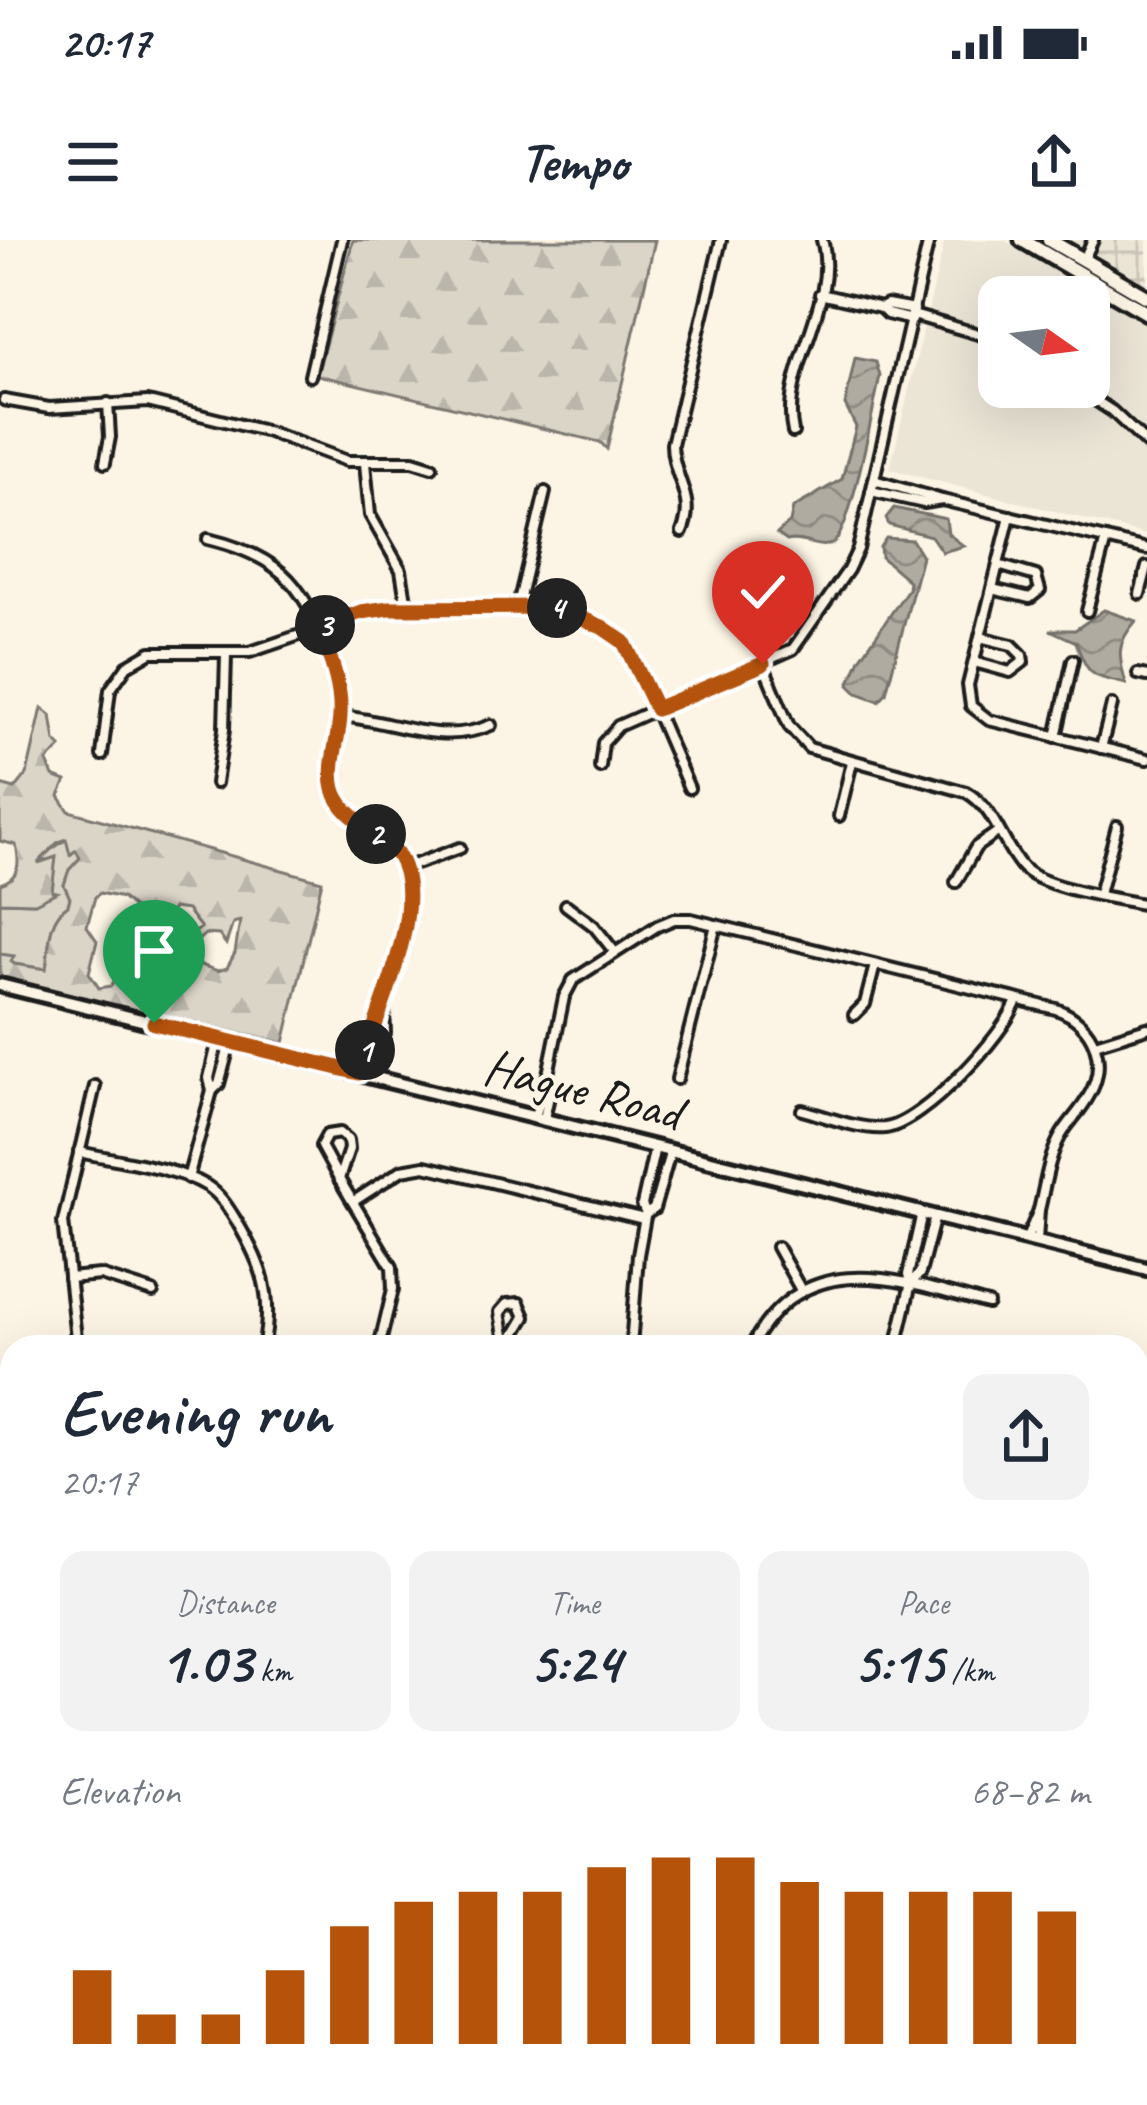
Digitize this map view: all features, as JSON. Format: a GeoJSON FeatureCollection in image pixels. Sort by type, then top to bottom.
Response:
{"type":"FeatureCollection","features":[{"type":"Feature","properties":{"kind":"main road"},"geometry":{"type":"LineString","coordinates":[[1022,240],[1147,297]]}},
{"type":"Feature","properties":{"kind":"main road"},"geometry":{"type":"LineString","coordinates":[[1049,240],[1147,314]]}},
{"type":"Feature","properties":{"kind":"street"},"geometry":{"type":"LineString","coordinates":[[310,376],[342,240]]}},
{"type":"Feature","properties":{"kind":"street"},"geometry":{"type":"LineString","coordinates":[[682,532],[688,502],[674,466],[672,444],[722,240]]}},
{"type":"Feature","properties":{"kind":"street"},"geometry":{"type":"LineString","coordinates":[[793,432],[792,406],[826,256],[822,240]]}},
{"type":"Feature","properties":{"kind":"street"},"geometry":{"type":"LineString","coordinates":[[600,767],[600,752],[611,731],[763,664],[799,643],[848,570],[858,549],[929,240]]}},
{"type":"Feature","properties":{"kind":"street"},"geometry":{"type":"LineString","coordinates":[[1080,266],[1094,240]]}},
{"type":"Feature","properties":{"kind":"street"},"geometry":{"type":"LineString","coordinates":[[820,294],[881,308],[887,305],[978,334]]}},
{"type":"Feature","properties":{"kind":"street"},"geometry":{"type":"LineString","coordinates":[[1,398],[49,408],[148,402],[268,432],[334,458],[365,463],[400,460],[431,467]]}},
{"type":"Feature","properties":{"kind":"street"},"geometry":{"type":"LineString","coordinates":[[105,463],[110,436],[108,403]]}},
{"type":"Feature","properties":{"kind":"street"},"geometry":{"type":"LineString","coordinates":[[1107,408],[1147,444]]}},
{"type":"Feature","properties":{"kind":"street"},"geometry":{"type":"LineString","coordinates":[[365,463],[370,515],[400,570],[407,607]]}},
{"type":"Feature","properties":{"kind":"street"},"geometry":{"type":"LineString","coordinates":[[873,486],[924,503],[942,500],[1147,549]]}},
{"type":"Feature","properties":{"kind":"street"},"geometry":{"type":"LineString","coordinates":[[518,604],[544,493]]}},
{"type":"Feature","properties":{"kind":"street"},"geometry":{"type":"LineString","coordinates":[[1010,516],[968,694],[976,713],[1147,759]]}},
{"type":"Feature","properties":{"kind":"street"},"geometry":{"type":"LineString","coordinates":[[208,539],[252,551],[280,569],[303,596],[336,676],[340,716],[332,772],[338,798],[388,844],[405,868],[407,912],[373,1077]]}},
{"type":"Feature","properties":{"kind":"street"},"geometry":{"type":"LineString","coordinates":[[1087,611],[1106,539]]}},
{"type":"Feature","properties":{"kind":"street"},"geometry":{"type":"LineString","coordinates":[[992,589],[1030,598],[1040,590],[1036,576],[998,565]]}},
{"type":"Feature","properties":{"kind":"street"},"geometry":{"type":"LineString","coordinates":[[1140,594],[1147,567]]}},
{"type":"Feature","properties":{"kind":"street"},"geometry":{"type":"LineString","coordinates":[[102,755],[110,691],[131,662],[151,652],[226,655],[256,651],[361,612],[518,604],[554,607],[616,635],[633,656],[689,788]]}},
{"type":"Feature","properties":{"kind":"street"},"geometry":{"type":"LineString","coordinates":[[974,662],[1012,671],[1023,662],[1016,647],[980,638]]}},
{"type":"Feature","properties":{"kind":"street"},"geometry":{"type":"LineString","coordinates":[[215,783],[224,730],[226,655]]}},
{"type":"Feature","properties":{"kind":"street"},"geometry":{"type":"LineString","coordinates":[[1056,737],[1073,660]]}},
{"type":"Feature","properties":{"kind":"street"},"geometry":{"type":"LineString","coordinates":[[763,664],[794,735],[818,753],[966,792],[983,805],[1028,872],[1147,905]]}},
{"type":"Feature","properties":{"kind":"street"},"geometry":{"type":"LineString","coordinates":[[1101,748],[1112,705]]}},
{"type":"Feature","properties":{"kind":"street"},"geometry":{"type":"LineString","coordinates":[[340,716],[441,736],[463,735],[490,725]]}},
{"type":"Feature","properties":{"kind":"street"},"geometry":{"type":"LineString","coordinates":[[839,816],[852,762]]}},
{"type":"Feature","properties":{"kind":"street"},"geometry":{"type":"LineString","coordinates":[[1100,893],[1117,826]]}},
{"type":"Feature","properties":{"kind":"street"},"geometry":{"type":"LineString","coordinates":[[956,882],[976,847],[999,831]]}},
{"type":"Feature","properties":{"kind":"street"},"geometry":{"type":"LineString","coordinates":[[405,868],[460,848]]}},
{"type":"Feature","properties":{"kind":"street"},"geometry":{"type":"LineString","coordinates":[[566,905],[594,926],[614,951]]}},
{"type":"Feature","properties":{"kind":"street"},"geometry":{"type":"LineString","coordinates":[[540,1118],[549,1096],[546,1084],[569,985],[583,970],[669,920],[685,918],[716,925],[1072,1016],[1095,1044],[1099,1068],[1054,1149],[1032,1239]]}},
{"type":"Feature","properties":{"kind":"street"},"geometry":{"type":"LineString","coordinates":[[677,1079],[716,925]]}},
{"type":"Feature","properties":{"kind":"street"},"geometry":{"type":"LineString","coordinates":[[854,1016],[865,1004],[875,965]]}},
{"type":"Feature","properties":{"kind":"street","name":"Hague Road"},"geometry":{"type":"LineString","coordinates":[[0,985],[1147,1269]]}},
{"type":"Feature","properties":{"kind":"street"},"geometry":{"type":"LineString","coordinates":[[802,1110],[875,1128],[905,1123],[926,1108],[1004,1027],[1017,1000]]}},
{"type":"Feature","properties":{"kind":"street"},"geometry":{"type":"LineString","coordinates":[[359,1073],[373,1023],[384,1007]]}},
{"type":"Feature","properties":{"kind":"street"},"geometry":{"type":"LineString","coordinates":[[1095,1044],[1147,1028]]}},
{"type":"Feature","properties":{"kind":"street"},"geometry":{"type":"LineString","coordinates":[[188,1178],[212,1090],[219,1084],[224,1042]]}},
{"type":"Feature","properties":{"kind":"street"},"geometry":{"type":"LineString","coordinates":[[75,1335],[63,1222],[95,1086]]}},
{"type":"Feature","properties":{"kind":"street"},"geometry":{"type":"LineString","coordinates":[[339,1179],[349,1144],[335,1132],[324,1137],[321,1150],[339,1179],[389,1256],[394,1273],[382,1335]]}},
{"type":"Feature","properties":{"kind":"street"},"geometry":{"type":"LineString","coordinates":[[633,1335],[645,1216],[642,1204],[655,1146]]}},
{"type":"Feature","properties":{"kind":"street"},"geometry":{"type":"LineString","coordinates":[[645,1216],[654,1208],[671,1150]]}},
{"type":"Feature","properties":{"kind":"street"},"geometry":{"type":"LineString","coordinates":[[79,1152],[188,1178],[222,1199],[262,1265],[270,1312],[265,1335]]}},
{"type":"Feature","properties":{"kind":"street"},"geometry":{"type":"LineString","coordinates":[[354,1201],[402,1170],[431,1167],[645,1216]]}},
{"type":"Feature","properties":{"kind":"street"},"geometry":{"type":"LineString","coordinates":[[899,1335],[911,1283],[920,1273],[928,1215]]}},
{"type":"Feature","properties":{"kind":"street"},"geometry":{"type":"LineString","coordinates":[[777,1247],[802,1292]]}},
{"type":"Feature","properties":{"kind":"street"},"geometry":{"type":"LineString","coordinates":[[69,1278],[100,1275],[153,1292]]}},
{"type":"Feature","properties":{"kind":"street"},"geometry":{"type":"LineString","coordinates":[[759,1335],[772,1316],[802,1292],[829,1280],[857,1276],[911,1283],[988,1304]]}},
{"type":"Feature","properties":{"kind":"street"},"geometry":{"type":"LineString","coordinates":[[504,1335],[500,1312],[507,1304],[519,1303],[525,1317],[514,1335]]}},
{"type":"Feature","properties":{"kind":"shaded area"},"geometry":{"type":"Polygon","coordinates":[[[945,240],[1004,240],[1068,276],[978,276],[978,408],[1110,408],[1110,300],[1147,321],[1147,535],[890,469],[945,240]]]}},
{"type":"Feature","properties":{"kind":"shaded area"},"geometry":{"type":"Polygon","coordinates":[[[1067,240],[1147,240],[1147,286],[1098,258],[1067,240]]]}},
{"type":"Feature","properties":{"kind":"green space"},"geometry":{"type":"Polygon","coordinates":[[[353,240],[655,240],[607,449],[600,442],[317,375],[353,240]]]}},
{"type":"Feature","properties":{"kind":"green space"},"geometry":{"type":"Polygon","coordinates":[[[42,708],[51,715],[55,741],[61,747],[47,761],[53,776],[66,781],[59,796],[69,811],[322,881],[284,1043],[0,979],[0,954],[14,956],[14,964],[46,969],[53,925],[70,898],[64,885],[80,858],[76,850],[70,855],[66,839],[57,843],[38,863],[56,857],[52,891],[57,892],[35,903],[0,902],[0,884],[15,874],[18,858],[16,845],[0,841],[0,785],[15,789],[27,774],[42,708]],[[100,893],[87,926],[97,941],[89,973],[99,988],[111,986],[137,945],[145,918],[122,898],[100,893]],[[173,908],[161,931],[169,947],[167,960],[183,959],[218,971],[227,968],[235,953],[240,921],[233,923],[226,944],[219,935],[205,934],[191,947],[189,936],[201,928],[187,910],[173,908]]]}},
{"type":"Feature","properties":{"kind":"green space"},"geometry":{"type":"Polygon","coordinates":[[[67,839],[71,854],[76,849],[80,858],[64,885],[70,897],[53,925],[46,969],[14,964],[0,954],[0,902],[35,903],[52,891],[55,858],[37,865],[40,857],[67,839]]]}},
{"type":"Feature","properties":{"kind":"water"},"geometry":{"type":"Polygon","coordinates":[[[855,358],[876,362],[880,376],[847,516],[833,543],[787,541],[777,534],[790,522],[793,508],[842,479],[856,427],[845,405],[855,358]]]}},
{"type":"Feature","properties":{"kind":"water"},"geometry":{"type":"Polygon","coordinates":[[[894,508],[946,519],[948,534],[964,546],[942,552],[931,536],[889,525],[886,518],[894,508]]]}},
{"type":"Feature","properties":{"kind":"water"},"geometry":{"type":"Polygon","coordinates":[[[886,538],[912,540],[922,556],[886,693],[879,701],[849,685],[860,659],[908,589],[909,581],[881,557],[886,538]]]}},
{"type":"Feature","properties":{"kind":"water"},"geometry":{"type":"Polygon","coordinates":[[[1104,610],[1136,621],[1121,650],[1126,684],[1093,674],[1076,642],[1050,630],[1075,630],[1104,610]]]}},
{"type":"Feature","properties":{"kind":"route"},"geometry":{"type":"LineString","coordinates":[[154,1023],[359,1073],[373,1023],[384,1007],[407,912],[409,884],[393,849],[346,809],[335,792],[332,772],[339,690],[319,627],[389,608],[554,607],[624,642],[656,709],[763,664]]}}]}
